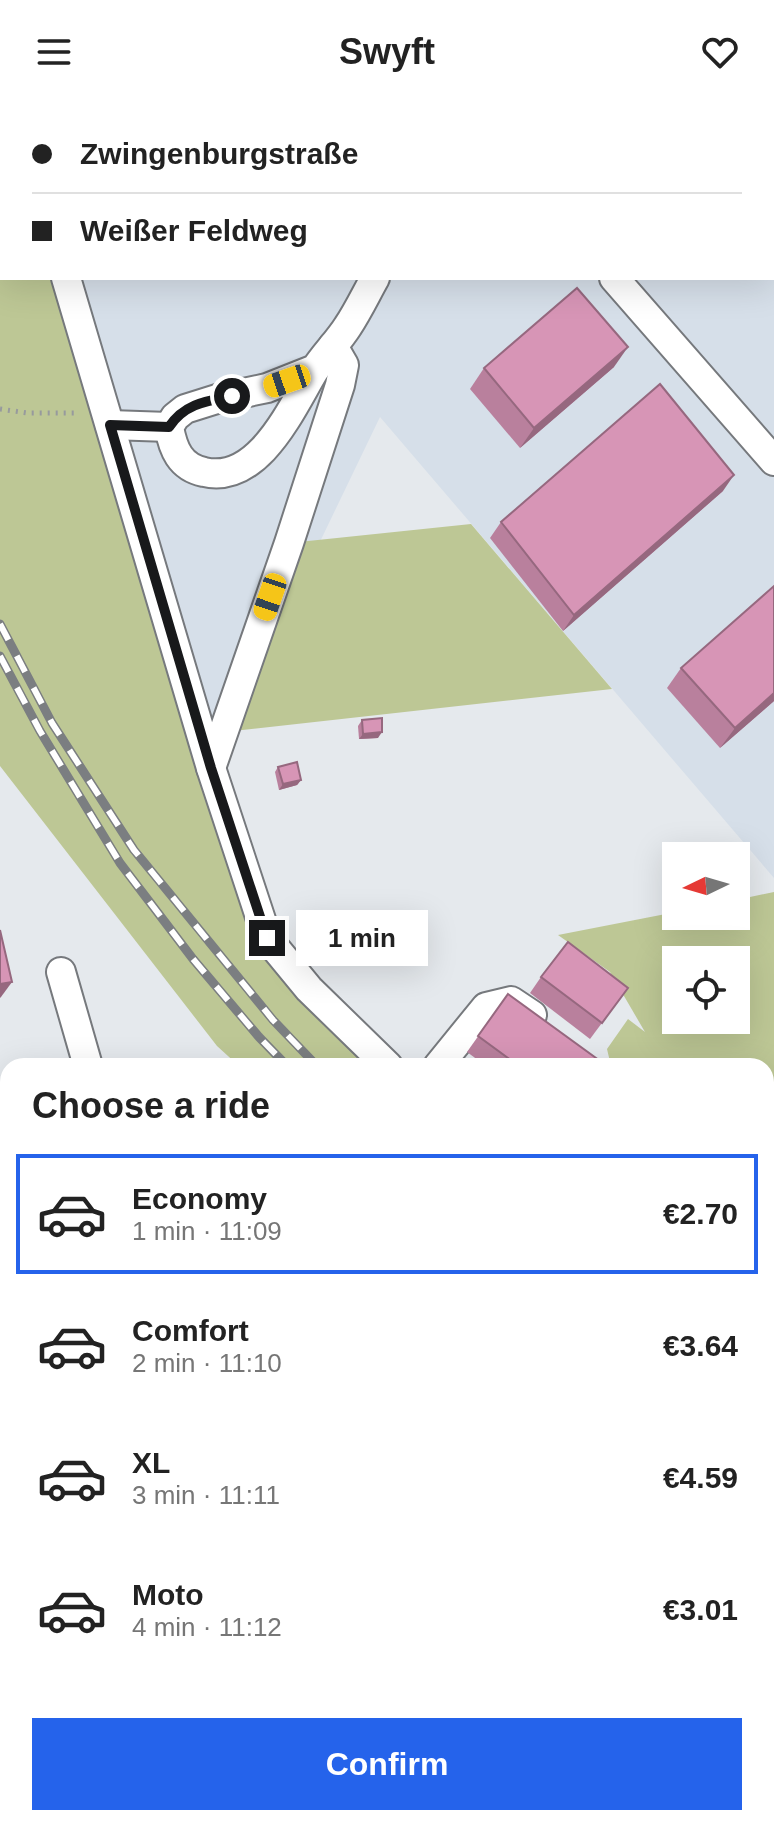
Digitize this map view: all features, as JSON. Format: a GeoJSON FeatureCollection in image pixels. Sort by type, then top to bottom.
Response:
{"type":"FeatureCollection","features":[{"type":"Feature","properties":{"kind":"street"},"geometry":{"type":"LineString","coordinates":[[67,280],[211,768],[267,938],[309,989],[380,1058]]}},
{"type":"Feature","properties":{"kind":"street"},"geometry":{"type":"LineString","coordinates":[[315,369],[267,388],[185,409],[169,427],[176,453],[184,463],[210,474],[243,466],[257,455],[285,422],[315,369],[347,327],[374,280]]}},
{"type":"Feature","properties":{"kind":"street"},"geometry":{"type":"LineString","coordinates":[[616,280],[774,461]]}},
{"type":"Feature","properties":{"kind":"street"},"geometry":{"type":"LineString","coordinates":[[211,768],[340,385],[344,365],[333,346]]}},
{"type":"Feature","properties":{"kind":"street"},"geometry":{"type":"LineString","coordinates":[[108,419],[169,427]]}},
{"type":"Feature","properties":{"kind":"street"},"geometry":{"type":"LineString","coordinates":[[61,972],[86,1058]]}},
{"type":"Feature","properties":{"kind":"street"},"geometry":{"type":"LineString","coordinates":[[445,1058],[486,1007],[511,1001],[549,1026]]}},
{"type":"Feature","properties":{"kind":"path"},"geometry":{"type":"LineString","coordinates":[[0,409],[108,419]]}},
{"type":"Feature","properties":{"kind":"shaded area"},"geometry":{"type":"Polygon","coordinates":[[[71,280],[774,280],[774,878],[750,850],[750,842],[743,842],[380,417],[211,768],[71,280]]]}},
{"type":"Feature","properties":{"kind":"green space"},"geometry":{"type":"Polygon","coordinates":[[[0,280],[71,280],[267,938],[370,1058],[230,1058],[217,1046],[0,766],[0,280]]]}},
{"type":"Feature","properties":{"kind":"green space"},"geometry":{"type":"Polygon","coordinates":[[[471,524],[612,689],[224,732],[289,543],[471,524]]]}},
{"type":"Feature","properties":{"kind":"green space"},"geometry":{"type":"Polygon","coordinates":[[[774,892],[774,1058],[609,1058],[607,1049],[628,1019],[645,1032],[610,972],[558,935],[662,915],[662,930],[750,930],[750,897],[774,892]]]}},
{"type":"Feature","properties":{"kind":"building"},"geometry":{"type":"Polygon","coordinates":[[[577,288],[628,347],[534,428],[484,368],[577,288]]]}},
{"type":"Feature","properties":{"kind":"building"},"geometry":{"type":"Polygon","coordinates":[[[660,384],[734,475],[574,615],[501,522],[660,384]]]}},
{"type":"Feature","properties":{"kind":"building"},"geometry":{"type":"Polygon","coordinates":[[[774,586],[774,693],[735,728],[681,668],[774,586]]]}},
{"type":"Feature","properties":{"kind":"building"},"geometry":{"type":"Polygon","coordinates":[[[382,718],[382,732],[363,734],[362,720],[382,718]]]}},
{"type":"Feature","properties":{"kind":"building"},"geometry":{"type":"Polygon","coordinates":[[[297,762],[301,780],[283,784],[278,767],[297,762]]]}},
{"type":"Feature","properties":{"kind":"building"},"geometry":{"type":"Polygon","coordinates":[[[0,930],[12,982],[0,984],[0,930]]]}},
{"type":"Feature","properties":{"kind":"building"},"geometry":{"type":"Polygon","coordinates":[[[568,942],[628,988],[602,1023],[541,977],[568,942]]]}},
{"type":"Feature","properties":{"kind":"building"},"geometry":{"type":"Polygon","coordinates":[[[508,994],[596,1058],[508,1058],[478,1036],[508,994]]]}},
{"type":"Feature","properties":{"kind":"railway"},"geometry":{"type":"LineString","coordinates":[[0,624],[52,723],[134,850],[273,1020],[309,1058]]}},
{"type":"Feature","properties":{"kind":"railway"},"geometry":{"type":"LineString","coordinates":[[0,656],[40,731],[120,863],[193,959],[279,1058]]}},
{"type":"Feature","properties":{"kind":"route"},"geometry":{"type":"LineString","coordinates":[[232,396],[185,409],[169,427],[110,425],[211,768],[267,938]]}}]}
